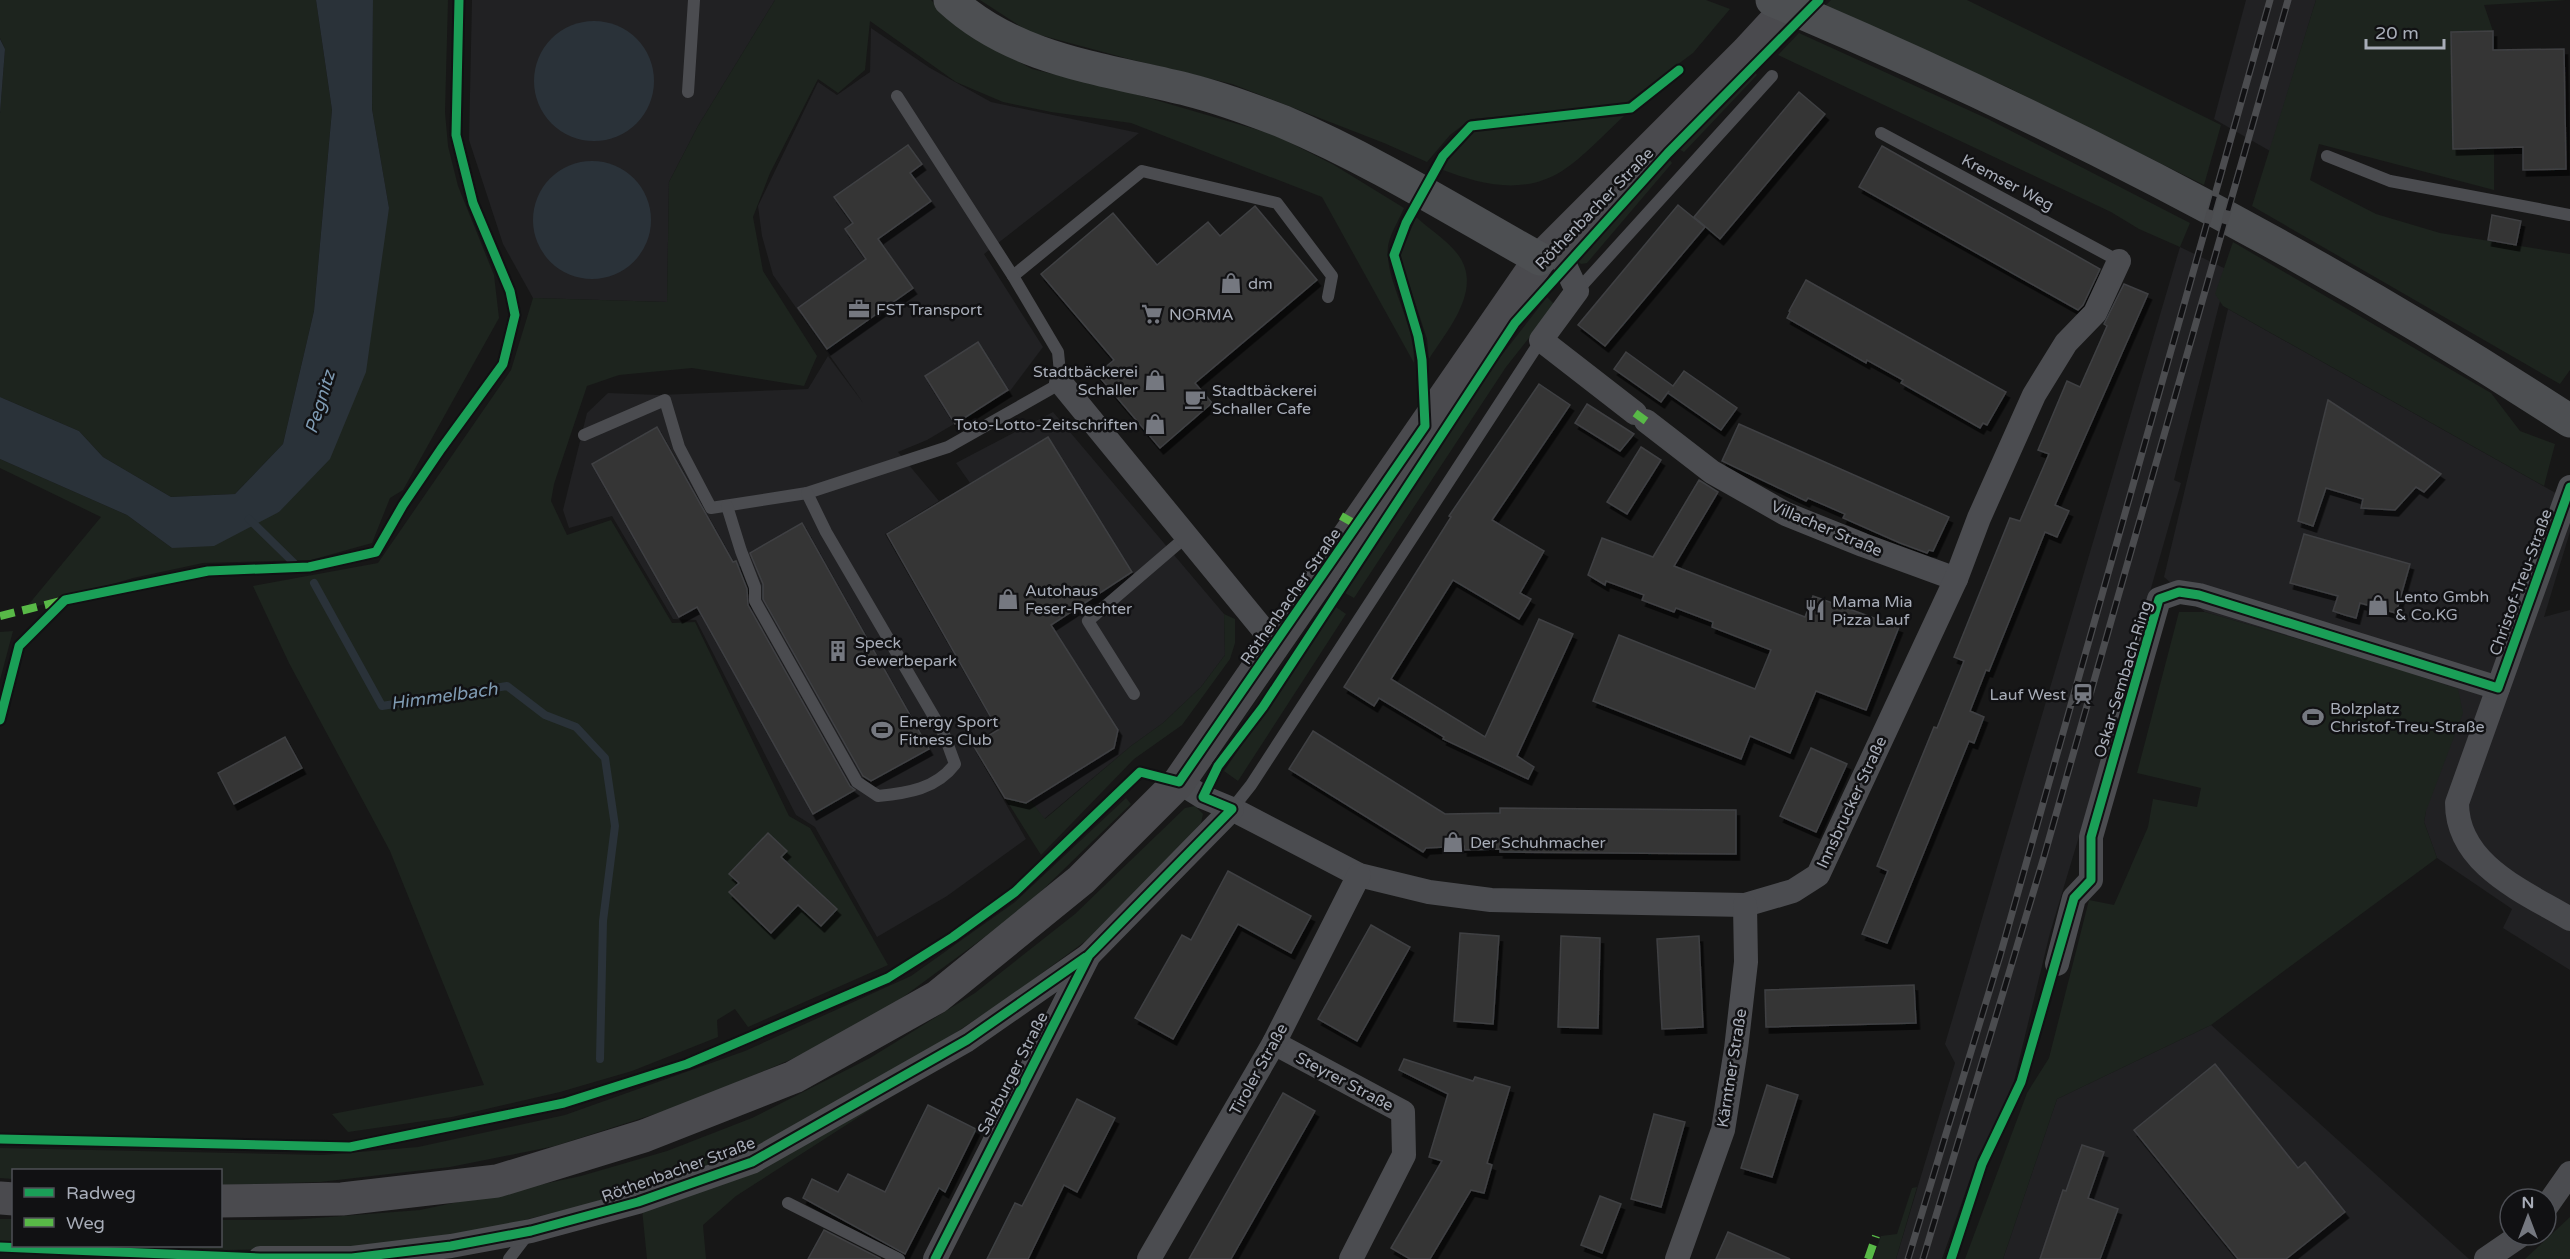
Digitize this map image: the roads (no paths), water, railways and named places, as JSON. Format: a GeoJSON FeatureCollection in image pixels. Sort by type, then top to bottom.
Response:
{"type":"FeatureCollection","features":[{"type":"Feature","properties":{"kind":"main road"},"geometry":{"type":"LineString","coordinates":[[950,0],[965,14],[1042,55],[1190,90],[1284,123],[1377,166],[1548,252]]}},
{"type":"Feature","properties":{"kind":"main road"},"geometry":{"type":"LineString","coordinates":[[1772,0],[1865,39],[2008,106],[2184,195],[2358,291],[2570,421]]}},
{"type":"Feature","properties":{"kind":"main road","name":"Röthenbacher Straße"},"geometry":{"type":"LineString","coordinates":[[222,1201],[342,1199],[497,1181],[644,1136],[794,1077],[937,997],[1081,880],[1179,782],[1548,252],[1795,0]]}},
{"type":"Feature","properties":{"kind":"street"},"geometry":{"type":"LineString","coordinates":[[1541,340],[1577,291],[1548,252]]}},
{"type":"Feature","properties":{"kind":"street","name":"Innsbrucker Straße"},"geometry":{"type":"LineString","coordinates":[[1179,782],[1203,797],[1232,809],[1359,875],[1429,892],[1491,900],[1745,905],[1793,891],[1818,875],[1956,579],[1979,518],[2034,395],[2066,343],[2095,313],[2119,261]]}},
{"type":"Feature","properties":{"kind":"street","name":"Villacher Straße"},"geometry":{"type":"LineString","coordinates":[[1541,340],[1712,472],[1786,514],[1956,579]]}},
{"type":"Feature","properties":{"kind":"street","name":"Röthenbacher Straße"},"geometry":{"type":"LineString","coordinates":[[1061,382],[1275,644]]}},
{"type":"Feature","properties":{"kind":"street","name":"Christof-Treu-Straße"},"geometry":{"type":"LineString","coordinates":[[2498,688],[2569,491]]}},
{"type":"Feature","properties":{"kind":"street","name":"Oskar-Sembach-Ring"},"geometry":{"type":"LineString","coordinates":[[2056,964],[2074,898],[2091,880],[2091,837],[2159,599],[2179,592],[2199,595],[2498,688]]}},
{"type":"Feature","properties":{"kind":"street"},"geometry":{"type":"LineString","coordinates":[[2498,688],[2457,803],[2459,826],[2468,843],[2493,872],[2570,919]]}},
{"type":"Feature","properties":{"kind":"street","name":"Salzburger Straße"},"geometry":{"type":"LineString","coordinates":[[934,1259],[1089,955],[1232,809]]}},
{"type":"Feature","properties":{"kind":"street","name":"Tiroler Straße"},"geometry":{"type":"LineString","coordinates":[[1149,1259],[1274,1043],[1359,875]]}},
{"type":"Feature","properties":{"kind":"street","name":"Kärntner Straße"},"geometry":{"type":"LineString","coordinates":[[1677,1259],[1723,1130],[1736,1049],[1746,962],[1745,905]]}},
{"type":"Feature","properties":{"kind":"street","name":"Röthenbacher Straße"},"geometry":{"type":"LineString","coordinates":[[260,1258],[352,1258],[451,1246],[531,1231],[638,1202],[752,1162],[968,1040],[1089,955]]}},
{"type":"Feature","properties":{"kind":"street","name":"Steyrer Straße"},"geometry":{"type":"LineString","coordinates":[[1274,1043],[1402,1112],[1404,1155],[1351,1259]]}},
{"type":"Feature","properties":{"kind":"street"},"geometry":{"type":"LineString","coordinates":[[2558,1190],[2570,1173]]}},
{"type":"Feature","properties":{"kind":"street"},"geometry":{"type":"LineString","coordinates":[[2486,1259],[2504,1247]]}},
{"type":"Feature","properties":{"kind":"lane"},"geometry":{"type":"LineString","coordinates":[[688,92],[694,0]]}},
{"type":"Feature","properties":{"kind":"lane"},"geometry":{"type":"LineString","coordinates":[[1577,291],[1772,76]]}},
{"type":"Feature","properties":{"kind":"lane"},"geometry":{"type":"LineString","coordinates":[[584,435],[664,400],[679,447],[711,508],[807,493],[948,447],[1061,382],[1058,352],[1013,276],[897,96]]}},
{"type":"Feature","properties":{"kind":"lane","name":"Kremser Weg"},"geometry":{"type":"LineString","coordinates":[[1881,133],[2119,261]]}},
{"type":"Feature","properties":{"kind":"lane"},"geometry":{"type":"LineString","coordinates":[[2326,156],[2390,181],[2570,215]]}},
{"type":"Feature","properties":{"kind":"lane"},"geometry":{"type":"LineString","coordinates":[[1013,276],[1142,171],[1277,203],[1332,276],[1329,297]]}},
{"type":"Feature","properties":{"kind":"lane"},"geometry":{"type":"LineString","coordinates":[[1232,809],[1251,785],[1541,340]]}},
{"type":"Feature","properties":{"kind":"lane"},"geometry":{"type":"LineString","coordinates":[[727,506],[755,587],[755,601],[857,782],[878,796],[915,792],[946,776],[955,764],[944,734],[826,532],[807,493]]}},
{"type":"Feature","properties":{"kind":"lane"},"geometry":{"type":"LineString","coordinates":[[1134,694],[1088,621],[1187,536]]}},
{"type":"Feature","properties":{"kind":"lane"},"geometry":{"type":"LineString","coordinates":[[788,1203],[899,1259]]}},
{"type":"Feature","properties":{"kind":"lane"},"geometry":{"type":"LineString","coordinates":[[509,1259],[531,1231]]}},
{"type":"Feature","properties":{"kind":"lane"},"geometry":{"type":"LineString","coordinates":[[0,1247],[260,1258]]}},
{"type":"Feature","properties":{"kind":"water","name":"Pegnitz"},"geometry":{"type":"Polygon","coordinates":[[[316,0],[373,0],[372,109],[389,208],[366,372],[330,459],[279,512],[214,546],[172,548],[127,515],[0,459],[0,397],[79,431],[103,457],[171,497],[235,494],[283,444],[314,311],[332,110],[316,0]]]}},
{"type":"Feature","properties":{"kind":"water"},"geometry":{"type":"Polygon","coordinates":[[[594,21],[617,25],[637,38],[650,58],[654,81],[650,104],[637,124],[617,137],[594,141],[571,137],[551,124],[538,104],[534,81],[538,58],[551,38],[571,25],[594,21]]]}},
{"type":"Feature","properties":{"kind":"water"},"geometry":{"type":"Polygon","coordinates":[[[0,39],[5,49],[0,113],[0,39]]]}},
{"type":"Feature","properties":{"kind":"water"},"geometry":{"type":"Polygon","coordinates":[[[592,161],[615,165],[634,178],[647,197],[651,220],[647,243],[634,262],[615,275],[592,279],[569,275],[550,262],[537,243],[533,220],[537,197],[550,178],[569,165],[592,161]]]}},
{"type":"Feature","properties":{"kind":"waterway","name":"Himmelbach"},"geometry":{"type":"LineString","coordinates":[[249,519],[295,564]]}},
{"type":"Feature","properties":{"kind":"waterway","name":"Himmelbach"},"geometry":{"type":"LineString","coordinates":[[314,583],[382,706],[507,686],[545,715],[576,727],[605,758],[615,826],[603,921],[600,1059]]}},
{"type":"Feature","properties":{"kind":"railway"},"geometry":{"type":"LineString","coordinates":[[1908,1259],[2000,956],[2270,0]]}},
{"type":"Feature","properties":{"kind":"railway"},"geometry":{"type":"LineString","coordinates":[[1923,1259],[2043,860],[2288,0]]}},
{"type":"Feature","properties":{"kind":"place","name":"dm"},"geometry":{"type":"Point","coordinates":[1231,283]}},
{"type":"Feature","properties":{"kind":"place","name":"FST Transport"},"geometry":{"type":"Point","coordinates":[859,309]}},
{"type":"Feature","properties":{"kind":"place","name":"NORMA"},"geometry":{"type":"Point","coordinates":[1152,314]}},
{"type":"Feature","properties":{"kind":"place","name":"Stadtbäckerei Schaller"},"geometry":{"type":"Point","coordinates":[1155,380]}},
{"type":"Feature","properties":{"kind":"place","name":"Stadtbäckerei Schaller Cafe"},"geometry":{"type":"Point","coordinates":[1195,399]}},
{"type":"Feature","properties":{"kind":"place","name":"Toto-Lotto-Zeitschriften"},"geometry":{"type":"Point","coordinates":[1155,424]}},
{"type":"Feature","properties":{"kind":"place","name":"Autohaus Feser-Rechter"},"geometry":{"type":"Point","coordinates":[1008,599]}},
{"type":"Feature","properties":{"kind":"place","name":"Lento Gmbh & Co.KG"},"geometry":{"type":"Point","coordinates":[2378,605]}},
{"type":"Feature","properties":{"kind":"place","name":"Mama Mia Pizza Lauf"},"geometry":{"type":"Point","coordinates":[1815,610]}},
{"type":"Feature","properties":{"kind":"place","name":"Speck Gewerbepark"},"geometry":{"type":"Point","coordinates":[838,651]}},
{"type":"Feature","properties":{"kind":"place","name":"Lauf West"},"geometry":{"type":"Point","coordinates":[2083,694]}},
{"type":"Feature","properties":{"kind":"place","name":"Bolzplatz Christof-Treu-Straße"},"geometry":{"type":"Point","coordinates":[2313,717]}},
{"type":"Feature","properties":{"kind":"place","name":"Energy Sport Fitness Club"},"geometry":{"type":"Point","coordinates":[882,730]}},
{"type":"Feature","properties":{"kind":"place","name":"Der Schuhmacher"},"geometry":{"type":"Point","coordinates":[1453,842]}}]}
